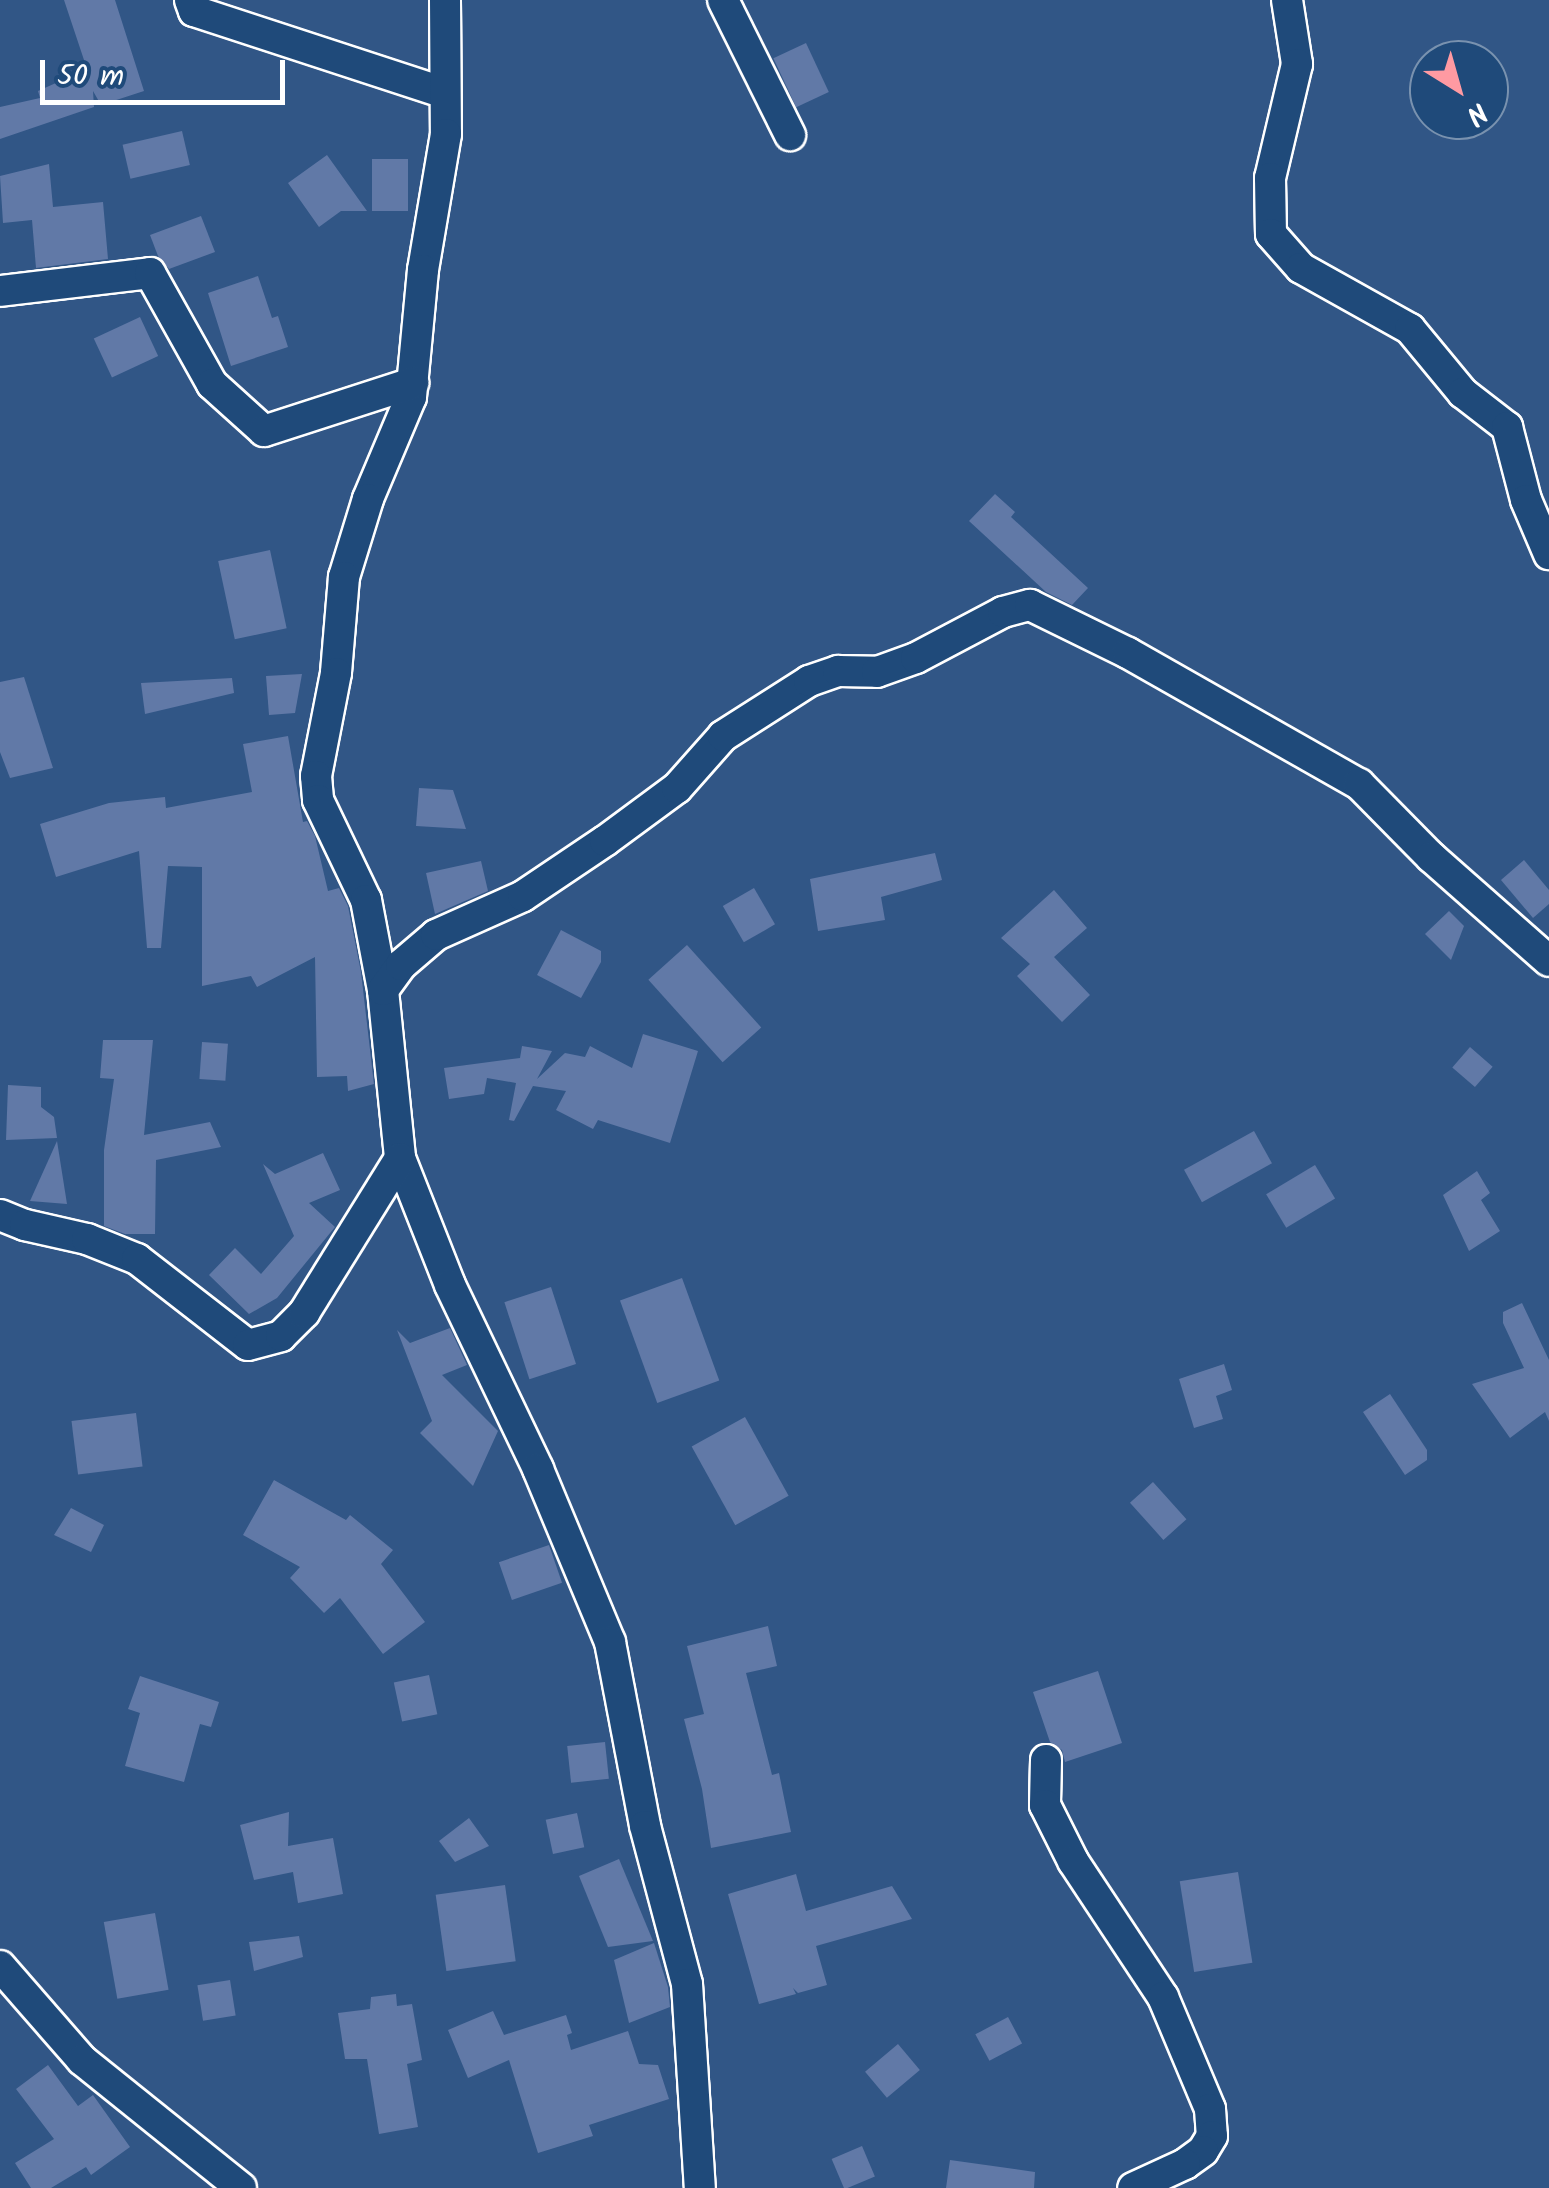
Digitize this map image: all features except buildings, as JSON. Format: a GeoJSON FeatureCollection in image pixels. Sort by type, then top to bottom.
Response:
{"type":"FeatureCollection","features":[{"type":"Feature","properties":{"kind":"street"},"geometry":{"type":"LineString","coordinates":[[190,0],[194,11],[446,93]]}},
{"type":"Feature","properties":{"kind":"street"},"geometry":{"type":"LineString","coordinates":[[445,0],[446,134],[424,270],[412,397],[368,498],[344,577],[336,673],[316,776],[324,818],[366,900],[383,990],[400,1158],[450,1286],[538,1469],[610,1642],[645,1826],[686,1984],[700,2188]]}},
{"type":"Feature","properties":{"kind":"street"},"geometry":{"type":"LineString","coordinates":[[722,0],[790,135]]}},
{"type":"Feature","properties":{"kind":"street"},"geometry":{"type":"LineString","coordinates":[[1287,0],[1298,64],[1270,178],[1272,234],[1301,268],[1410,329],[1463,393],[1507,427],[1526,500],[1549,554]]}},
{"type":"Feature","properties":{"kind":"street"},"geometry":{"type":"LineString","coordinates":[[0,291],[150,273],[212,384],[264,431],[413,384]]}},
{"type":"Feature","properties":{"kind":"street"},"geometry":{"type":"LineString","coordinates":[[383,990],[401,964],[436,934],[540,885],[677,788],[723,736],[809,681],[838,671],[877,672],[916,658],[1003,612],[1030,605],[1128,652],[1359,784],[1431,857],[1549,961]]}},
{"type":"Feature","properties":{"kind":"street"},"geometry":{"type":"LineString","coordinates":[[0,1215],[25,1226],[87,1239],[137,1258],[248,1344],[280,1336],[304,1314],[400,1158]]}},
{"type":"Feature","properties":{"kind":"street"},"geometry":{"type":"LineString","coordinates":[[1046,1760],[1045,1805],[1074,1861],[1163,1997],[1210,2109],[1212,2136],[1203,2150],[1186,2164],[1133,2188]]}},
{"type":"Feature","properties":{"kind":"street"},"geometry":{"type":"LineString","coordinates":[[0,1966],[82,2060],[242,2188]]}}]}
